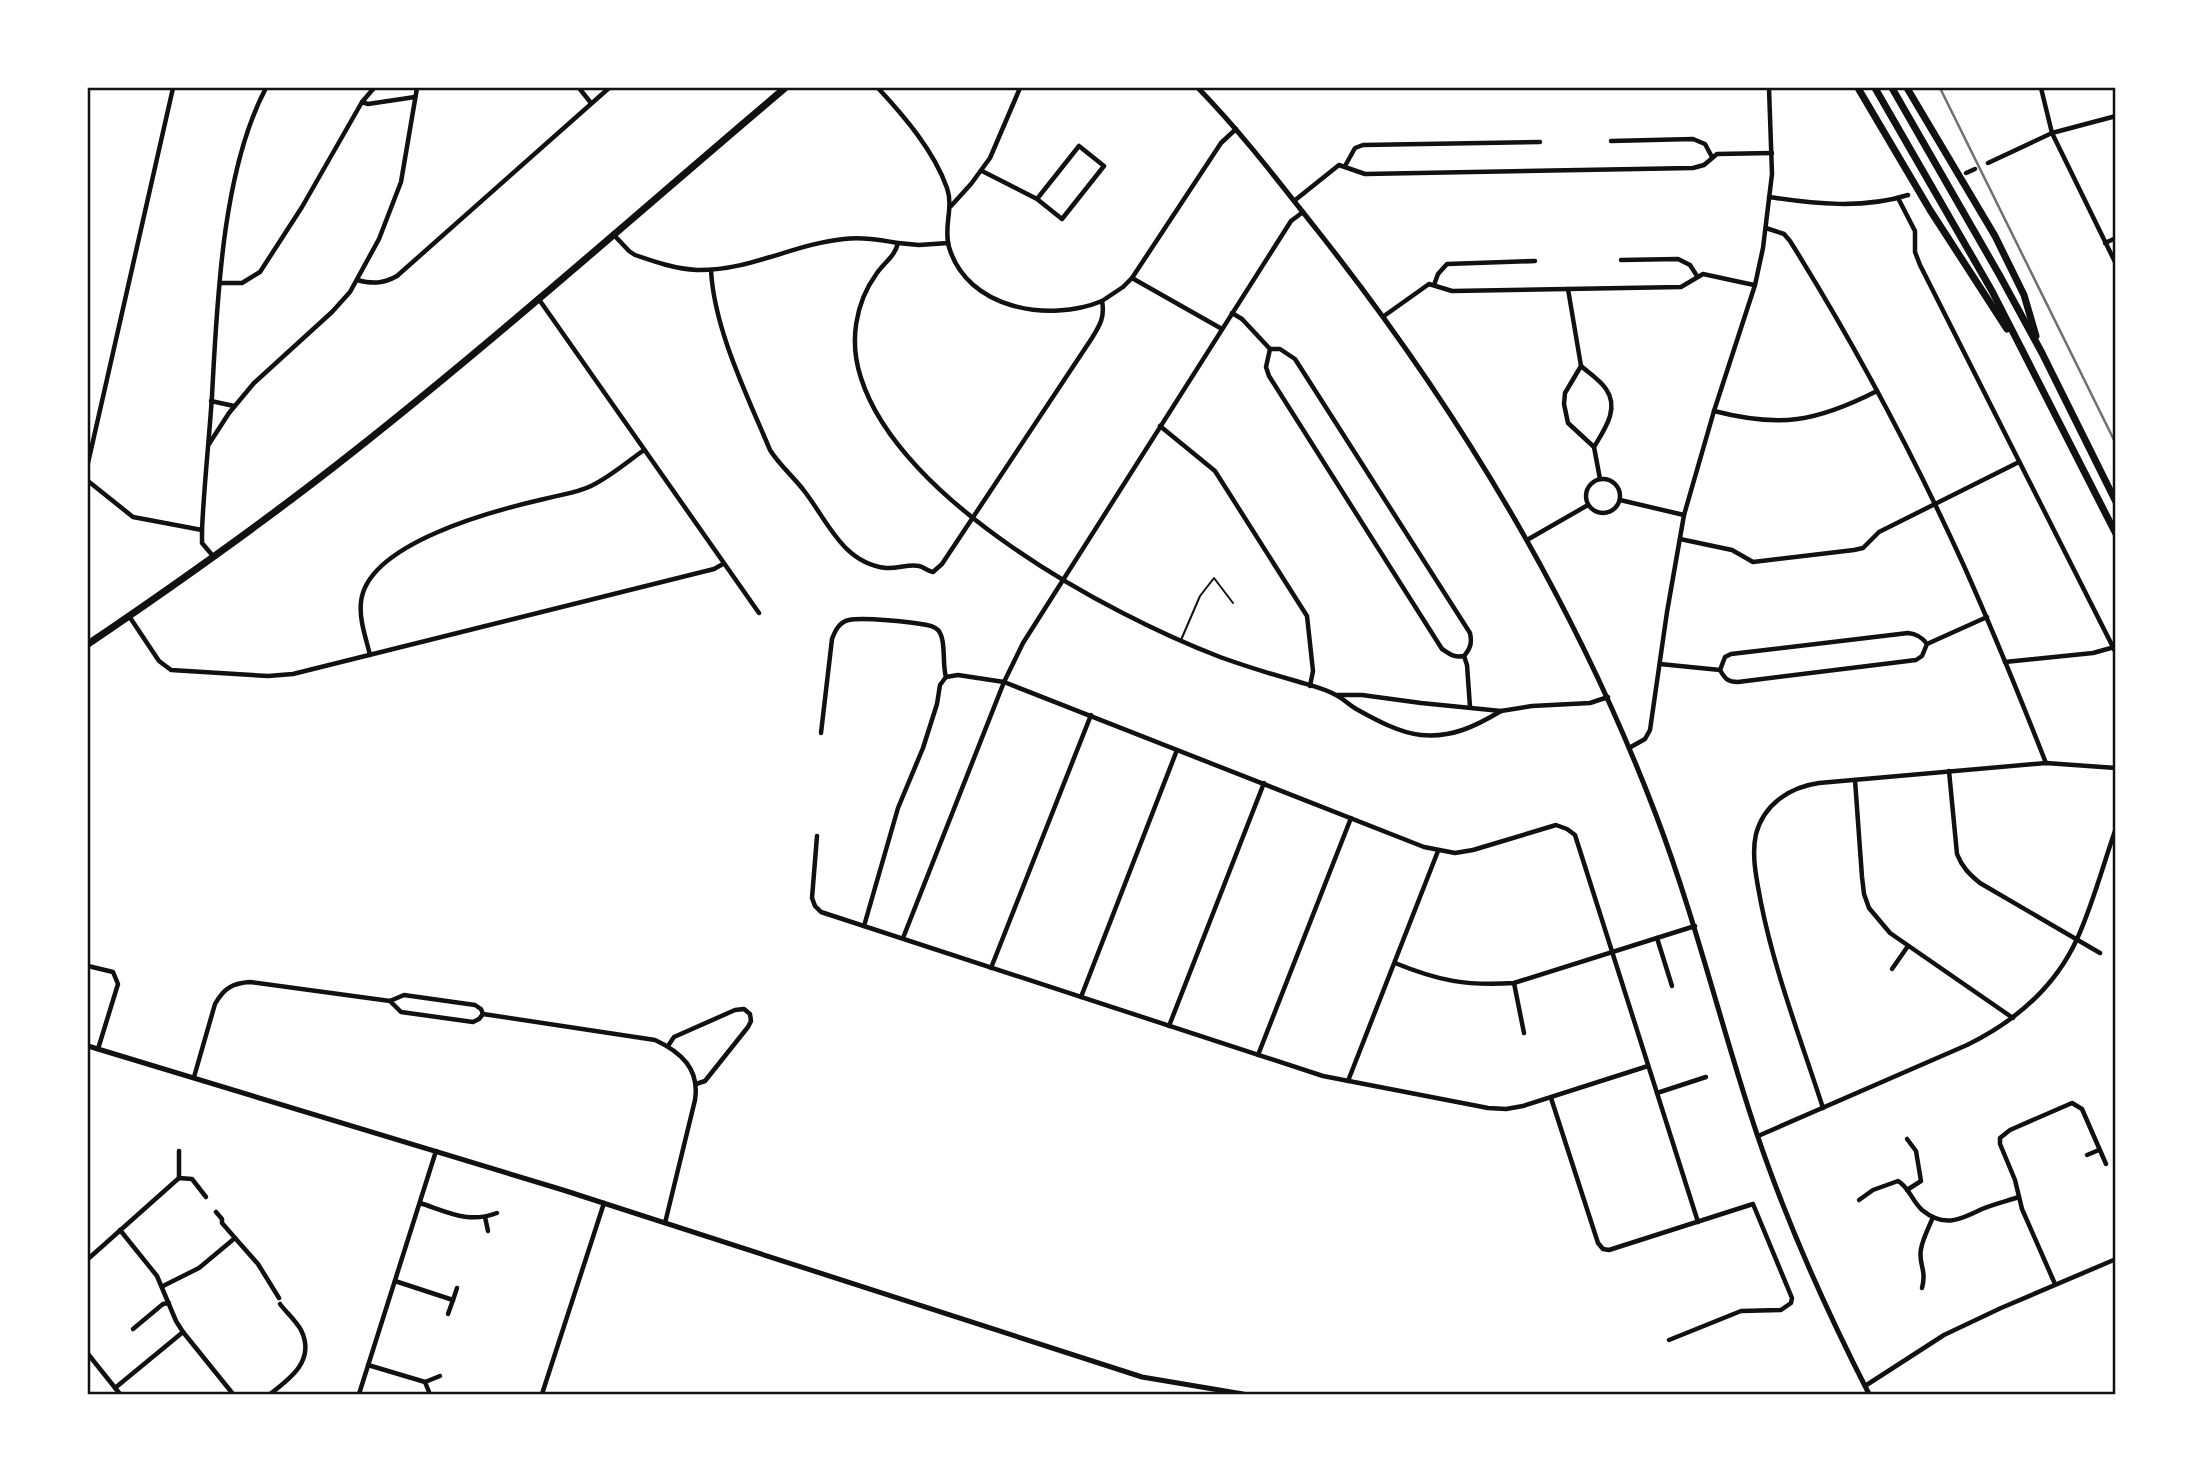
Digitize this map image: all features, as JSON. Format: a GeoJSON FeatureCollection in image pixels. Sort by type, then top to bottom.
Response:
{"type":"FeatureCollection","features":[{"type":"Feature","properties":{"kind":"highway"},"geometry":{"type":"LineString","coordinates":[[88,644],[214,557],[352,452],[785,88]]}},
{"type":"Feature","properties":{"kind":"highway"},"geometry":{"type":"LineString","coordinates":[[1858,88],[1930,210],[2023,353]]}},
{"type":"Feature","properties":{"kind":"highway"},"geometry":{"type":"LineString","coordinates":[[1875,88],[1992,291],[2116,534]]}},
{"type":"Feature","properties":{"kind":"highway"},"geometry":{"type":"LineString","coordinates":[[1892,88],[2042,353],[2116,502]]}},
{"type":"Feature","properties":{"kind":"highway"},"geometry":{"type":"LineString","coordinates":[[1908,88],[1995,236],[2024,295],[2042,353]]}},
{"type":"Feature","properties":{"kind":"street"},"geometry":{"type":"LineString","coordinates":[[88,463],[173,88]]}},
{"type":"Feature","properties":{"kind":"street"},"geometry":{"type":"LineString","coordinates":[[214,557],[202,543],[202,530],[221,284],[231,204],[240,160],[254,113],[266,88]]}},
{"type":"Feature","properties":{"kind":"street"},"geometry":{"type":"LineString","coordinates":[[221,284],[242,283],[260,272],[373,88]]}},
{"type":"Feature","properties":{"kind":"street"},"geometry":{"type":"LineString","coordinates":[[208,445],[235,406],[265,371],[342,303],[357,280],[379,239],[401,182],[417,88]]}},
{"type":"Feature","properties":{"kind":"street"},"geometry":{"type":"LineString","coordinates":[[579,88],[592,103]]}},
{"type":"Feature","properties":{"kind":"street"},"geometry":{"type":"LineString","coordinates":[[357,280],[372,284],[397,276],[609,88]]}},
{"type":"Feature","properties":{"kind":"street"},"geometry":{"type":"LineString","coordinates":[[878,88],[904,118],[931,158],[946,187],[950,207],[947,243],[960,269],[973,284],[1006,303],[1047,313],[1084,308],[1102,301],[1123,287],[1132,278],[1222,143],[1236,129]]}},
{"type":"Feature","properties":{"kind":"street"},"geometry":{"type":"LineString","coordinates":[[950,207],[982,171],[998,144],[1020,88]]}},
{"type":"Feature","properties":{"kind":"street"},"geometry":{"type":"LineString","coordinates":[[1199,88],[1236,129],[1384,316],[1459,427],[1527,540],[1575,629],[1608,698],[1657,817],[1695,926],[1758,1136],[1784,1208],[1869,1395]]}},
{"type":"Feature","properties":{"kind":"street"},"geometry":{"type":"LineString","coordinates":[[1629,748],[1645,739],[1650,730],[1684,515],[1755,285],[1769,197],[1772,153],[1769,88]]}},
{"type":"Feature","properties":{"kind":"street"},"geometry":{"type":"LineString","coordinates":[[2041,88],[2052,133],[2116,264]]}},
{"type":"Feature","properties":{"kind":"street"},"geometry":{"type":"LineString","coordinates":[[362,102],[368,104],[415,97]]}},
{"type":"Feature","properties":{"kind":"street"},"geometry":{"type":"LineString","coordinates":[[1988,163],[2052,133],[2116,116]]}},
{"type":"Feature","properties":{"kind":"street"},"geometry":{"type":"LineString","coordinates":[[1611,141],[1693,139],[1705,144],[1712,156]]}},
{"type":"Feature","properties":{"kind":"street"},"geometry":{"type":"LineString","coordinates":[[1345,166],[1350,153],[1363,145],[1540,142]]}},
{"type":"Feature","properties":{"kind":"street"},"geometry":{"type":"LineString","coordinates":[[982,171],[1037,199],[1062,219],[1104,166],[1079,146],[1037,199]]}},
{"type":"Feature","properties":{"kind":"street"},"geometry":{"type":"LineString","coordinates":[[1294,201],[1335,167],[1345,166],[1364,174],[1693,168],[1704,165],[1712,156],[1772,153]]}},
{"type":"Feature","properties":{"kind":"street"},"geometry":{"type":"LineString","coordinates":[[1966,173],[1975,169]]}},
{"type":"Feature","properties":{"kind":"street"},"geometry":{"type":"LineString","coordinates":[[1769,197],[1841,203],[1908,195]]}},
{"type":"Feature","properties":{"kind":"street"},"geometry":{"type":"LineString","coordinates":[[1898,198],[1915,231],[1920,265],[2111,648],[2116,653]]}},
{"type":"Feature","properties":{"kind":"street"},"geometry":{"type":"LineString","coordinates":[[903,939],[1004,682],[1023,643],[1291,221],[1303,212]]}},
{"type":"Feature","properties":{"kind":"street"},"geometry":{"type":"LineString","coordinates":[[1766,229],[1784,234],[1790,241],[1877,391],[1987,617],[2046,763]]}},
{"type":"Feature","properties":{"kind":"street"},"geometry":{"type":"LineString","coordinates":[[613,234],[635,255],[683,269],[711,270],[753,264],[842,239],[875,239],[919,246],[947,243]]}},
{"type":"Feature","properties":{"kind":"street"},"geometry":{"type":"LineString","coordinates":[[2105,243],[2116,238]]}},
{"type":"Feature","properties":{"kind":"street"},"geometry":{"type":"LineString","coordinates":[[898,243],[891,257],[871,281],[861,304],[855,331],[860,377],[876,410],[900,446],[930,480],[972,518],[1063,579],[1131,617],[1180,641],[1336,695],[1356,709],[1396,728],[1417,735],[1448,734],[1466,730],[1501,711]]}},
{"type":"Feature","properties":{"kind":"street"},"geometry":{"type":"LineString","coordinates":[[1621,260],[1678,258],[1690,265],[1697,276]]}},
{"type":"Feature","properties":{"kind":"street"},"geometry":{"type":"LineString","coordinates":[[1434,285],[1438,274],[1447,264],[1535,261]]}},
{"type":"Feature","properties":{"kind":"street"},"geometry":{"type":"LineString","coordinates":[[711,270],[715,303],[723,331],[776,460],[805,491],[837,539],[857,557],[884,568],[920,566],[929,572],[937,570],[1097,331],[1104,312],[1102,301]]}},
{"type":"Feature","properties":{"kind":"street"},"geometry":{"type":"LineString","coordinates":[[1384,316],[1425,286],[1434,285],[1452,291],[1682,287],[1697,276],[1708,274],[1755,285]]}},
{"type":"Feature","properties":{"kind":"street"},"geometry":{"type":"LineString","coordinates":[[1132,278],[1222,329]]}},
{"type":"Feature","properties":{"kind":"street"},"geometry":{"type":"LineString","coordinates":[[1568,289],[1581,366],[1564,399],[1567,419],[1594,447],[1600,479]]}},
{"type":"Feature","properties":{"kind":"street"},"geometry":{"type":"LineString","coordinates":[[537,298],[759,613]]}},
{"type":"Feature","properties":{"kind":"street"},"geometry":{"type":"LineString","coordinates":[[1233,313],[1270,349],[1280,349],[1295,359],[1470,633],[1470,647],[1464,656],[1450,655],[1442,649],[1294,415],[1266,367],[1270,349]]}},
{"type":"Feature","properties":{"kind":"street"},"geometry":{"type":"LineString","coordinates":[[1581,366],[1608,391],[1612,411],[1594,447]]}},
{"type":"Feature","properties":{"kind":"street"},"geometry":{"type":"LineString","coordinates":[[1714,411],[1758,420],[1802,419],[1828,414],[1877,391]]}},
{"type":"Feature","properties":{"kind":"street"},"geometry":{"type":"LineString","coordinates":[[211,401],[235,406]]}},
{"type":"Feature","properties":{"kind":"street"},"geometry":{"type":"LineString","coordinates":[[1160,426],[1216,471],[1307,616],[1313,671],[1310,686]]}},
{"type":"Feature","properties":{"kind":"street"},"geometry":{"type":"LineString","coordinates":[[370,655],[361,618],[361,602],[368,582],[383,565],[428,537],[466,520],[590,487],[644,450]]}},
{"type":"Feature","properties":{"kind":"street"},"geometry":{"type":"LineString","coordinates":[[1679,539],[1732,550],[1753,562],[1863,548],[1879,532],[2019,462]]}},
{"type":"Feature","properties":{"kind":"street"},"geometry":{"type":"LineString","coordinates":[[1600,479],[1616,484],[1620,500],[1614,510],[1603,513],[1588,505],[1586,494],[1591,484],[1600,479]]}},
{"type":"Feature","properties":{"kind":"street"},"geometry":{"type":"LineString","coordinates":[[88,481],[133,517],[202,530]]}},
{"type":"Feature","properties":{"kind":"street"},"geometry":{"type":"LineString","coordinates":[[1620,500],[1684,515]]}},
{"type":"Feature","properties":{"kind":"street"},"geometry":{"type":"LineString","coordinates":[[1527,540],[1588,505]]}},
{"type":"Feature","properties":{"kind":"street"},"geometry":{"type":"LineString","coordinates":[[129,616],[164,666],[178,671],[280,676],[714,569],[723,564]]}},
{"type":"Feature","properties":{"kind":"street"},"geometry":{"type":"LineString","coordinates":[[1927,645],[1923,638],[1908,633],[1802,645],[1731,654],[1725,657],[1720,670],[1724,678],[1732,682],[1916,660],[1923,656],[1927,645],[1987,617]]}},
{"type":"Feature","properties":{"kind":"street"},"geometry":{"type":"LineString","coordinates":[[821,733],[832,639],[841,624],[849,620],[887,621],[936,628],[943,641],[946,677]]}},
{"type":"Feature","properties":{"kind":"street"},"geometry":{"type":"LineString","coordinates":[[2006,662],[2093,653],[2111,648]]}},
{"type":"Feature","properties":{"kind":"street"},"geometry":{"type":"LineString","coordinates":[[1464,656],[1470,707]]}},
{"type":"Feature","properties":{"kind":"street"},"geometry":{"type":"LineString","coordinates":[[1660,664],[1720,670]]}},
{"type":"Feature","properties":{"kind":"street"},"geometry":{"type":"LineString","coordinates":[[864,926],[898,808],[923,748],[940,685],[946,677],[1004,682],[1438,851],[1455,853],[1473,850],[1556,825],[1575,835],[1698,1222]]}},
{"type":"Feature","properties":{"kind":"street"},"geometry":{"type":"LineString","coordinates":[[1336,695],[1362,695],[1501,711],[1532,706],[1590,703],[1608,698]]}},
{"type":"Feature","properties":{"kind":"street"},"geometry":{"type":"LineString","coordinates":[[991,968],[1091,715]]}},
{"type":"Feature","properties":{"kind":"street"},"geometry":{"type":"LineString","coordinates":[[1081,997],[1177,750]]}},
{"type":"Feature","properties":{"kind":"street"},"geometry":{"type":"LineString","coordinates":[[1823,1108],[1772,952],[1759,893],[1756,834],[1776,801],[1791,790],[1810,784],[2046,763],[2116,768]]}},
{"type":"Feature","properties":{"kind":"street"},"geometry":{"type":"LineString","coordinates":[[1949,771],[1957,854],[1969,874],[2100,953]]}},
{"type":"Feature","properties":{"kind":"street"},"geometry":{"type":"LineString","coordinates":[[1855,780],[1864,894],[1869,908],[1879,922],[1908,946],[2013,1018]]}},
{"type":"Feature","properties":{"kind":"street"},"geometry":{"type":"LineString","coordinates":[[1170,1026],[1264,783]]}},
{"type":"Feature","properties":{"kind":"street"},"geometry":{"type":"LineString","coordinates":[[1258,1055],[1351,818]]}},
{"type":"Feature","properties":{"kind":"street"},"geometry":{"type":"LineString","coordinates":[[1758,1136],[1967,1045],[2013,1018],[2050,982],[2077,939],[2116,828]]}},
{"type":"Feature","properties":{"kind":"street"},"geometry":{"type":"LineString","coordinates":[[817,836],[812,898],[821,912],[1348,1082],[1506,1109],[1523,1107],[1648,1066]]}},
{"type":"Feature","properties":{"kind":"street"},"geometry":{"type":"LineString","coordinates":[[1348,1082],[1438,851]]}},
{"type":"Feature","properties":{"kind":"street"},"geometry":{"type":"LineString","coordinates":[[1395,963],[1437,979],[1458,983],[1514,983],[1695,926]]}},
{"type":"Feature","properties":{"kind":"street"},"geometry":{"type":"LineString","coordinates":[[1657,938],[1672,986]]}},
{"type":"Feature","properties":{"kind":"street"},"geometry":{"type":"LineString","coordinates":[[1892,969],[1908,946]]}},
{"type":"Feature","properties":{"kind":"street"},"geometry":{"type":"LineString","coordinates":[[88,966],[113,972],[118,984],[98,1049]]}},
{"type":"Feature","properties":{"kind":"street"},"geometry":{"type":"LineString","coordinates":[[194,1077],[215,1004],[228,987],[237,983],[250,982],[390,1001],[404,995],[475,1005],[483,1014]]}},
{"type":"Feature","properties":{"kind":"street"},"geometry":{"type":"LineString","coordinates":[[1514,983],[1524,1033]]}},
{"type":"Feature","properties":{"kind":"street"},"geometry":{"type":"LineString","coordinates":[[390,1001],[401,1012],[473,1022],[483,1014]]}},
{"type":"Feature","properties":{"kind":"street"},"geometry":{"type":"LineString","coordinates":[[668,1046],[674,1037],[735,1010],[744,1009],[750,1014],[748,1027],[705,1081],[696,1084]]}},
{"type":"Feature","properties":{"kind":"street"},"geometry":{"type":"LineString","coordinates":[[483,1014],[643,1037],[668,1046],[683,1057],[696,1084],[695,1100],[665,1223]]}},
{"type":"Feature","properties":{"kind":"street"},"geometry":{"type":"LineString","coordinates":[[88,1046],[604,1203],[1142,1377],[1242,1395]]}},
{"type":"Feature","properties":{"kind":"street"},"geometry":{"type":"LineString","coordinates":[[1657,1093],[1706,1077]]}},
{"type":"Feature","properties":{"kind":"street"},"geometry":{"type":"LineString","coordinates":[[1551,1098],[1598,1243],[1603,1249],[1609,1250],[1753,1203],[1792,1298],[1791,1303],[1781,1310],[1741,1311],[1669,1340]]}},
{"type":"Feature","properties":{"kind":"street"},"geometry":{"type":"LineString","coordinates":[[2055,1284],[2037,1246],[2000,1138],[2004,1133],[2072,1103],[2082,1109],[2106,1164]]}},
{"type":"Feature","properties":{"kind":"street"},"geometry":{"type":"LineString","coordinates":[[1907,1190],[1921,1181],[1916,1151],[1908,1139]]}},
{"type":"Feature","properties":{"kind":"street"},"geometry":{"type":"LineString","coordinates":[[2087,1155],[2099,1150]]}},
{"type":"Feature","properties":{"kind":"street"},"geometry":{"type":"LineString","coordinates":[[88,1259],[178,1178],[179,1151]]}},
{"type":"Feature","properties":{"kind":"street"},"geometry":{"type":"LineString","coordinates":[[359,1395],[436,1151]]}},
{"type":"Feature","properties":{"kind":"street"},"geometry":{"type":"LineString","coordinates":[[178,1178],[192,1180],[206,1197]]}},
{"type":"Feature","properties":{"kind":"street"},"geometry":{"type":"LineString","coordinates":[[1859,1200],[1873,1190],[1898,1181],[1917,1205],[1933,1217],[1954,1221],[2019,1197]]}},
{"type":"Feature","properties":{"kind":"street"},"geometry":{"type":"LineString","coordinates":[[420,1203],[467,1219],[497,1213]]}},
{"type":"Feature","properties":{"kind":"street"},"geometry":{"type":"LineString","coordinates":[[542,1395],[604,1203]]}},
{"type":"Feature","properties":{"kind":"street"},"geometry":{"type":"LineString","coordinates":[[216,1212],[222,1223],[258,1264],[279,1301],[301,1331],[304,1354],[297,1372],[270,1395]]}},
{"type":"Feature","properties":{"kind":"street"},"geometry":{"type":"LineString","coordinates":[[485,1217],[488,1230]]}},
{"type":"Feature","properties":{"kind":"street"},"geometry":{"type":"LineString","coordinates":[[1922,1288],[1926,1275],[1921,1250],[1933,1217]]}},
{"type":"Feature","properties":{"kind":"street"},"geometry":{"type":"LineString","coordinates":[[120,1230],[149,1263],[163,1286],[183,1332],[233,1395]]}},
{"type":"Feature","properties":{"kind":"street"},"geometry":{"type":"LineString","coordinates":[[163,1286],[199,1268],[235,1238]]}},
{"type":"Feature","properties":{"kind":"street"},"geometry":{"type":"LineString","coordinates":[[1864,1386],[1944,1335],[2116,1259]]}},
{"type":"Feature","properties":{"kind":"street"},"geometry":{"type":"LineString","coordinates":[[395,1281],[453,1300]]}},
{"type":"Feature","properties":{"kind":"street"},"geometry":{"type":"LineString","coordinates":[[449,1314],[457,1287]]}},
{"type":"Feature","properties":{"kind":"street"},"geometry":{"type":"LineString","coordinates":[[132,1329],[163,1304],[169,1303]]}},
{"type":"Feature","properties":{"kind":"street"},"geometry":{"type":"LineString","coordinates":[[115,1388],[183,1332]]}},
{"type":"Feature","properties":{"kind":"street"},"geometry":{"type":"LineString","coordinates":[[88,1354],[120,1395]]}},
{"type":"Feature","properties":{"kind":"street"},"geometry":{"type":"LineString","coordinates":[[368,1365],[425,1381],[440,1376]]}},
{"type":"Feature","properties":{"kind":"street"},"geometry":{"type":"LineString","coordinates":[[425,1381],[429,1392]]}},
{"type":"Feature","properties":{"kind":"lane"},"geometry":{"type":"LineString","coordinates":[[1180,641],[1200,596],[1214,578],[1233,603]]}},
{"type":"Feature","properties":{"kind":"railway"},"geometry":{"type":"LineString","coordinates":[[1940,88],[2116,444]]}}]}
